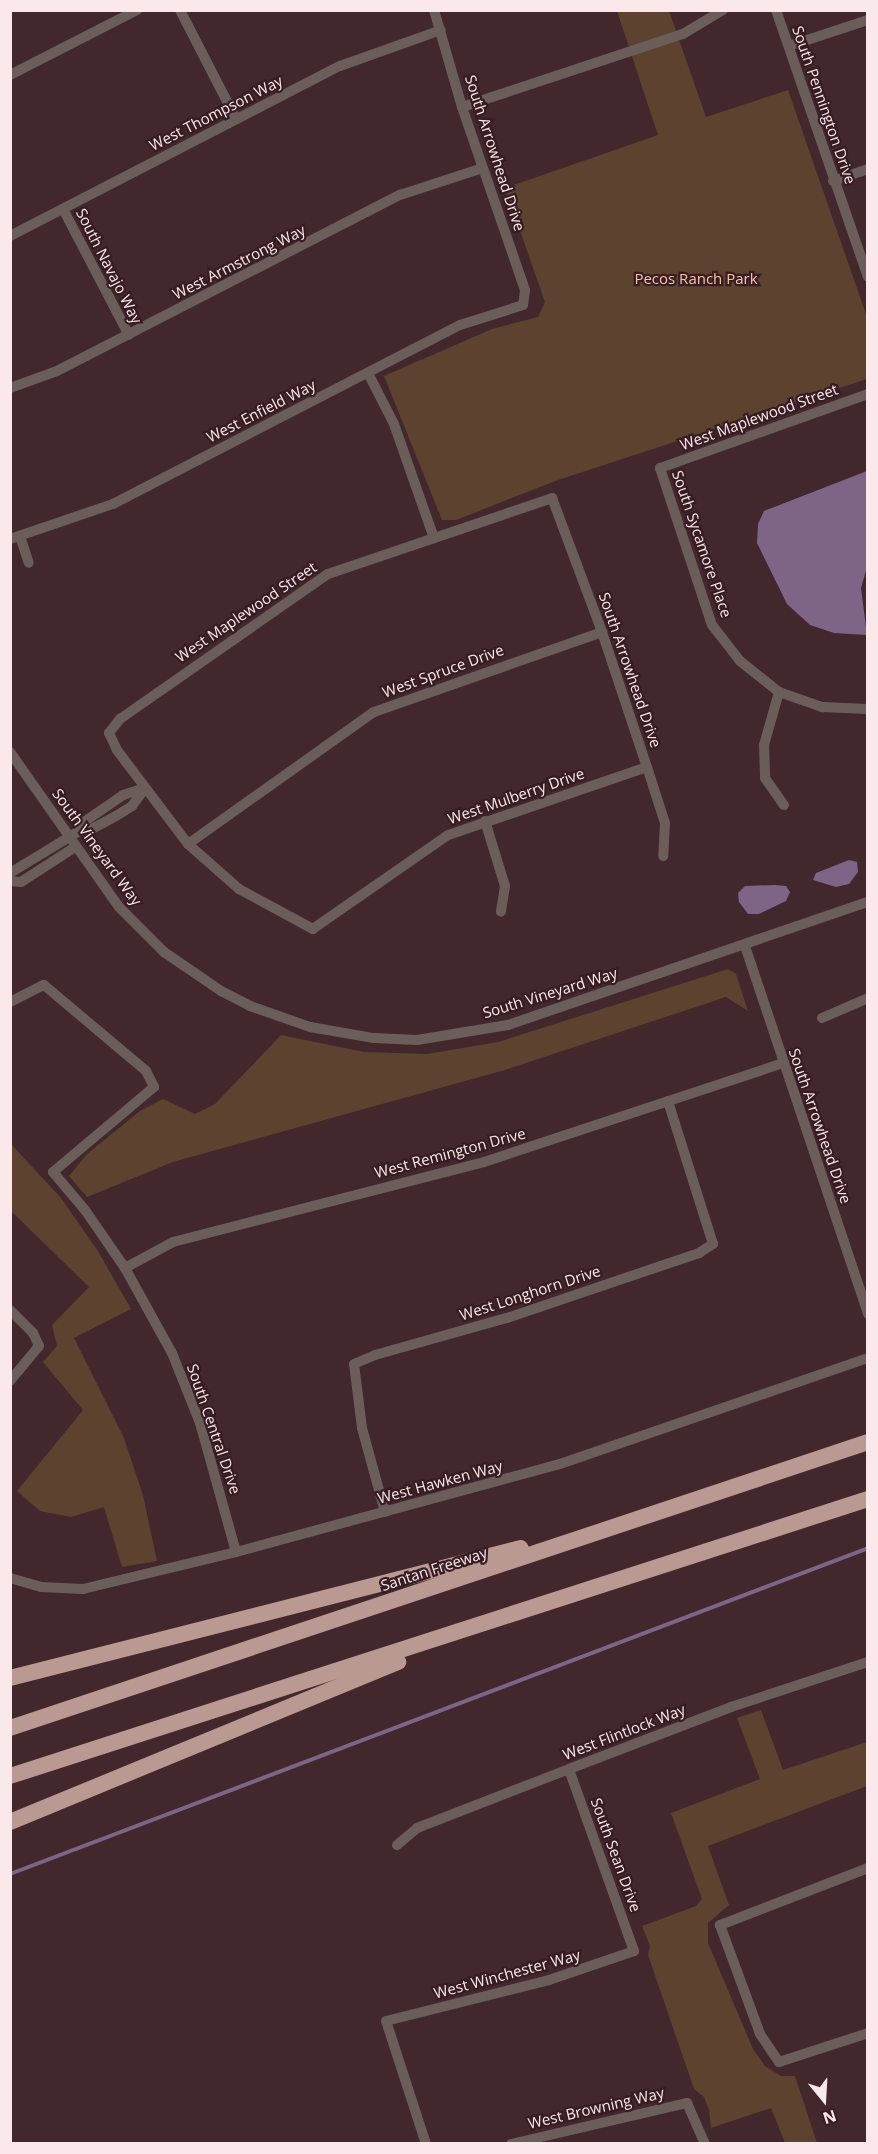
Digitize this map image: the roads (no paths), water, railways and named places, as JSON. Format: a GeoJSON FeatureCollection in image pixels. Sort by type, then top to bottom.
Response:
{"type":"FeatureCollection","features":[{"type":"Feature","properties":{"kind":"highway","name":"Santan Freeway"},"geometry":{"type":"LineString","coordinates":[[10,1728],[675,1508],[867,1442]]}},
{"type":"Feature","properties":{"kind":"highway"},"geometry":{"type":"LineString","coordinates":[[10,1776],[867,1499]]}},
{"type":"Feature","properties":{"kind":"highway"},"geometry":{"type":"LineString","coordinates":[[10,1678],[675,1508]]}},
{"type":"Feature","properties":{"kind":"highway"},"geometry":{"type":"LineString","coordinates":[[10,1822],[532,1609]]}},
{"type":"Feature","properties":{"kind":"street"},"geometry":{"type":"LineString","coordinates":[[10,75],[137,10]]}},
{"type":"Feature","properties":{"kind":"street"},"geometry":{"type":"LineString","coordinates":[[180,10],[236,119]]}},
{"type":"Feature","properties":{"kind":"street","name":"South Arrowhead Drive"},"geometry":{"type":"LineString","coordinates":[[434,10],[462,107],[525,290],[523,305]]}},
{"type":"Feature","properties":{"kind":"street"},"geometry":{"type":"LineString","coordinates":[[462,107],[683,34],[723,10]]}},
{"type":"Feature","properties":{"kind":"street","name":"South Pennington Drive"},"geometry":{"type":"LineString","coordinates":[[776,10],[867,277]]}},
{"type":"Feature","properties":{"kind":"street"},"geometry":{"type":"LineString","coordinates":[[789,46],[867,20]]}},
{"type":"Feature","properties":{"kind":"street","name":"West Thompson Way"},"geometry":{"type":"LineString","coordinates":[[10,236],[340,66],[441,30]]}},
{"type":"Feature","properties":{"kind":"street","name":"West Armstrong Way"},"geometry":{"type":"LineString","coordinates":[[10,388],[57,371],[400,195],[483,168]]}},
{"type":"Feature","properties":{"kind":"street"},"geometry":{"type":"LineString","coordinates":[[833,180],[867,169]]}},
{"type":"Feature","properties":{"kind":"street","name":"South Navajo Way"},"geometry":{"type":"LineString","coordinates":[[63,209],[129,335]]}},
{"type":"Feature","properties":{"kind":"street","name":"West Enfield Way"},"geometry":{"type":"LineString","coordinates":[[15,538],[113,504],[460,326],[523,305]]}},
{"type":"Feature","properties":{"kind":"street"},"geometry":{"type":"LineString","coordinates":[[368,373],[394,424],[434,538]]}},
{"type":"Feature","properties":{"kind":"street","name":"West Maplewood Street"},"geometry":{"type":"LineString","coordinates":[[660,468],[867,394]]}},
{"type":"Feature","properties":{"kind":"street","name":"South Sycamore Place"},"geometry":{"type":"LineString","coordinates":[[660,468],[712,625],[740,661],[779,692],[822,707],[867,709]]}},
{"type":"Feature","properties":{"kind":"street","name":"South Arrowhead Drive"},"geometry":{"type":"LineString","coordinates":[[552,498],[602,632],[665,823],[663,856]]}},
{"type":"Feature","properties":{"kind":"street","name":"West Maplewood Street"},"geometry":{"type":"LineString","coordinates":[[145,788],[109,733],[120,719],[328,574],[552,498]]}},
{"type":"Feature","properties":{"kind":"street"},"geometry":{"type":"LineString","coordinates":[[15,538],[29,563]]}},
{"type":"Feature","properties":{"kind":"street","name":"West Spruce Drive"},"geometry":{"type":"LineString","coordinates":[[188,844],[374,712],[602,632]]}},
{"type":"Feature","properties":{"kind":"street"},"geometry":{"type":"LineString","coordinates":[[779,692],[764,745],[765,778],[784,805]]}},
{"type":"Feature","properties":{"kind":"street","name":"South Vineyard Way"},"geometry":{"type":"LineString","coordinates":[[10,752],[119,907],[164,952],[221,991],[292,1021],[374,1038],[417,1040],[508,1024],[745,946],[867,902]]}},
{"type":"Feature","properties":{"kind":"street","name":"West Mulberry Drive"},"geometry":{"type":"LineString","coordinates":[[188,844],[239,889],[313,928],[448,836],[484,821],[647,766]]}},
{"type":"Feature","properties":{"kind":"street"},"geometry":{"type":"LineString","coordinates":[[10,873],[79,831],[81,824],[123,795],[145,788],[188,844]]}},
{"type":"Feature","properties":{"kind":"street"},"geometry":{"type":"LineString","coordinates":[[484,821],[506,886],[501,912]]}},
{"type":"Feature","properties":{"kind":"street"},"geometry":{"type":"LineString","coordinates":[[10,880],[21,882],[75,847]]}},
{"type":"Feature","properties":{"kind":"street","name":"South Arrowhead Drive"},"geometry":{"type":"LineString","coordinates":[[745,946],[867,1314]]}},
{"type":"Feature","properties":{"kind":"street","name":"South Central Drive"},"geometry":{"type":"LineString","coordinates":[[10,1002],[44,985],[146,1071],[154,1086],[52,1172],[85,1210],[125,1268],[187,1388],[236,1552]]}},
{"type":"Feature","properties":{"kind":"street"},"geometry":{"type":"LineString","coordinates":[[822,1018],[867,998]]}},
{"type":"Feature","properties":{"kind":"street","name":"West Remington Drive"},"geometry":{"type":"LineString","coordinates":[[125,1268],[173,1242],[484,1162],[783,1063]]}},
{"type":"Feature","properties":{"kind":"street","name":"West Longhorn Drive"},"geometry":{"type":"LineString","coordinates":[[386,1512],[362,1428],[354,1364],[375,1354],[519,1314],[699,1252],[713,1244],[668,1101]]}},
{"type":"Feature","properties":{"kind":"street"},"geometry":{"type":"LineString","coordinates":[[10,1310],[33,1332],[39,1346],[10,1381]]}},
{"type":"Feature","properties":{"kind":"street","name":"West Hawken Way"},"geometry":{"type":"LineString","coordinates":[[10,1578],[41,1587],[83,1589],[236,1552],[560,1464],[867,1358]]}},
{"type":"Feature","properties":{"kind":"street","name":"West Flintlock Way"},"geometry":{"type":"LineString","coordinates":[[397,1845],[417,1828],[569,1768],[731,1707],[867,1662]]}},
{"type":"Feature","properties":{"kind":"street","name":"South Sean Drive"},"geometry":{"type":"LineString","coordinates":[[569,1768],[634,1951]]}},
{"type":"Feature","properties":{"kind":"street"},"geometry":{"type":"LineString","coordinates":[[867,1868],[720,1925],[760,2034],[779,2062],[867,2033]]}},
{"type":"Feature","properties":{"kind":"street","name":"West Winchester Way"},"geometry":{"type":"LineString","coordinates":[[426,2144],[386,2021],[549,1980],[634,1951]]}},
{"type":"Feature","properties":{"kind":"street","name":"West Browning Way"},"geometry":{"type":"LineString","coordinates":[[511,2144],[687,2103],[705,2144]]}},
{"type":"Feature","properties":{"kind":"waterway"},"geometry":{"type":"LineString","coordinates":[[10,1874],[868,1548]]}},
{"type":"Feature","properties":{"kind":"park label","name":"Pecos Ranch Park"},"geometry":{"type":"Point","coordinates":[696,279]}}]}
